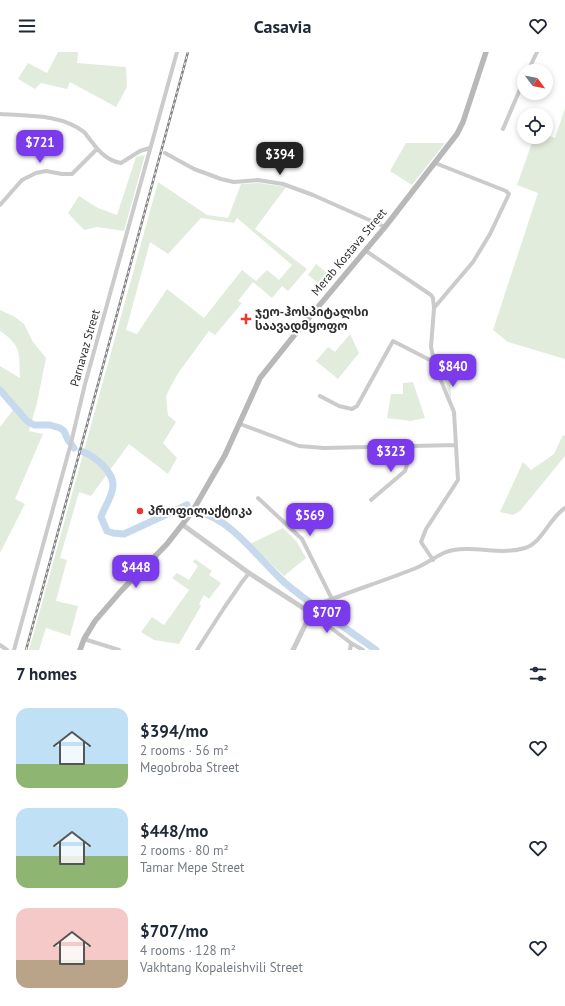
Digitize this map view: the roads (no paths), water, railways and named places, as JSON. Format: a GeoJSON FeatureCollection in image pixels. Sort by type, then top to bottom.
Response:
{"type":"FeatureCollection","features":[{"type":"Feature","properties":{"kind":"main road","name":"Merab Kostava Street"},"geometry":{"type":"LineString","coordinates":[[80,650],[84,639],[95,622],[121,591],[167,544],[183,525],[213,478],[240,424],[260,378],[366,251],[457,134],[463,122],[486,52]]}},
{"type":"Feature","properties":{"kind":"street","name":"Parnavaz Street"},"geometry":{"type":"LineString","coordinates":[[14,650],[70,447],[84,384],[177,52]]}},
{"type":"Feature","properties":{"kind":"street"},"geometry":{"type":"LineString","coordinates":[[531,64],[537,52]]}},
{"type":"Feature","properties":{"kind":"street"},"geometry":{"type":"LineString","coordinates":[[503,129],[517,96]]}},
{"type":"Feature","properties":{"kind":"street"},"geometry":{"type":"LineString","coordinates":[[0,114],[51,118],[63,121],[85,133],[97,149],[115,162],[121,163],[140,151],[150,148]]}},
{"type":"Feature","properties":{"kind":"street"},"geometry":{"type":"LineString","coordinates":[[0,205],[22,180],[46,171],[72,174],[97,149]]}},
{"type":"Feature","properties":{"kind":"street"},"geometry":{"type":"LineString","coordinates":[[165,153],[194,168],[221,179],[234,182],[258,180],[283,184],[313,194],[385,227]]}},
{"type":"Feature","properties":{"kind":"street"},"geometry":{"type":"LineString","coordinates":[[434,308],[473,262],[490,234],[509,194],[506,190],[435,162]]}},
{"type":"Feature","properties":{"kind":"street"},"geometry":{"type":"LineString","coordinates":[[366,251],[431,295],[433,298],[434,308],[431,347],[433,360],[454,412],[458,480],[426,529],[421,542],[433,560]]}},
{"type":"Feature","properties":{"kind":"street"},"geometry":{"type":"LineString","coordinates":[[320,396],[339,406],[352,409],[357,406],[393,342],[433,360]]}},
{"type":"Feature","properties":{"kind":"street"},"geometry":{"type":"LineString","coordinates":[[240,424],[299,446],[324,448],[456,445]]}},
{"type":"Feature","properties":{"kind":"street"},"geometry":{"type":"LineString","coordinates":[[371,500],[405,471],[412,446]]}},
{"type":"Feature","properties":{"kind":"street"},"geometry":{"type":"LineString","coordinates":[[258,498],[302,538],[332,599]]}},
{"type":"Feature","properties":{"kind":"street"},"geometry":{"type":"LineString","coordinates":[[293,650],[311,613],[318,606],[332,599],[418,568],[445,553],[463,549],[511,550],[525,548],[538,540],[549,524],[565,508]]}},
{"type":"Feature","properties":{"kind":"street"},"geometry":{"type":"LineString","coordinates":[[183,525],[250,573],[311,613],[351,643],[363,650]]}},
{"type":"Feature","properties":{"kind":"street"},"geometry":{"type":"LineString","coordinates":[[197,650],[224,608],[250,573]]}},
{"type":"Feature","properties":{"kind":"street"},"geometry":{"type":"LineString","coordinates":[[84,639],[119,650]]}},
{"type":"Feature","properties":{"kind":"street"},"geometry":{"type":"LineString","coordinates":[[350,650],[351,643]]}},
{"type":"Feature","properties":{"kind":"street"},"geometry":{"type":"LineString","coordinates":[[0,645],[7,650]]}},
{"type":"Feature","properties":{"kind":"waterway"},"geometry":{"type":"LineString","coordinates":[[0,390],[27,421],[34,425],[50,425],[60,428],[64,431],[74,448]]}},
{"type":"Feature","properties":{"kind":"waterway"},"geometry":{"type":"LineString","coordinates":[[81,451],[99,461],[109,472],[112,478],[112,491],[101,517],[107,531],[124,534],[187,505]]}},
{"type":"Feature","properties":{"kind":"waterway"},"geometry":{"type":"LineString","coordinates":[[199,513],[210,516],[222,522],[245,542],[285,583],[376,650]]}},
{"type":"Feature","properties":{"kind":"railway"},"geometry":{"type":"LineString","coordinates":[[26,650],[188,52]]}},
{"type":"Feature","properties":{"kind":"place","name":"ჯეო-ჰოსპიტალსი საავადმყოფო"},"geometry":{"type":"Point","coordinates":[246,319]}},
{"type":"Feature","properties":{"kind":"place","name":"პროფილაქტიკა"},"geometry":{"type":"Point","coordinates":[140,511]}}]}
